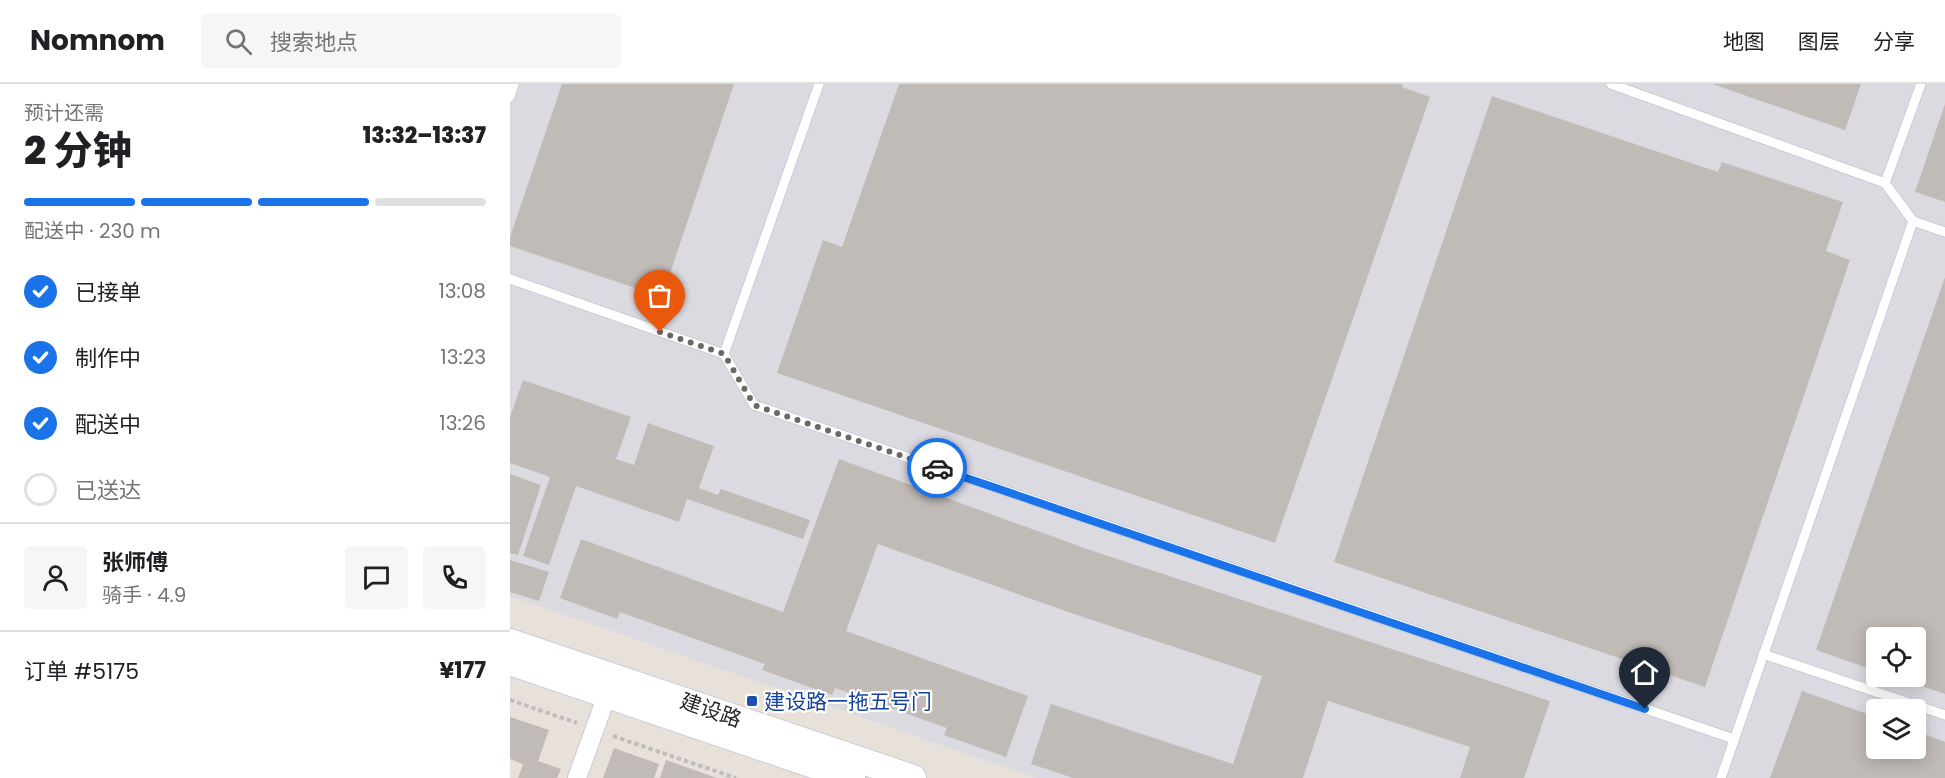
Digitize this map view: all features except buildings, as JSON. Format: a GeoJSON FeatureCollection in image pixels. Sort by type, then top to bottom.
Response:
{"type":"FeatureCollection","features":[{"type":"Feature","properties":{"kind":"street","name":"建设路"},"geometry":{"type":"LineString","coordinates":[[510,642],[913,778]]}},
{"type":"Feature","properties":{"kind":"street","name":"建设路"},"geometry":{"type":"LineString","coordinates":[[510,662],[852,778]]}},
{"type":"Feature","properties":{"kind":"street"},"geometry":{"type":"LineString","coordinates":[[577,778],[607,695]]}},
{"type":"Feature","properties":{"kind":"lane"},"geometry":{"type":"LineString","coordinates":[[510,97],[514,84]]}},
{"type":"Feature","properties":{"kind":"lane"},"geometry":{"type":"LineString","coordinates":[[724,354],[819,84]]}},
{"type":"Feature","properties":{"kind":"lane"},"geometry":{"type":"LineString","coordinates":[[1611,84],[1885,183],[1913,221],[1945,232]]}},
{"type":"Feature","properties":{"kind":"lane"},"geometry":{"type":"LineString","coordinates":[[1885,183],[1921,84]]}},
{"type":"Feature","properties":{"kind":"lane"},"geometry":{"type":"LineString","coordinates":[[1721,778],[1913,221]]}},
{"type":"Feature","properties":{"kind":"lane"},"geometry":{"type":"LineString","coordinates":[[510,279],[724,354],[754,405],[1734,739]]}},
{"type":"Feature","properties":{"kind":"lane"},"geometry":{"type":"LineString","coordinates":[[1763,654],[1945,715]]}},
{"type":"Feature","properties":{"kind":"path"},"geometry":{"type":"LineString","coordinates":[[510,700],[736,778]]}},
{"type":"Feature","properties":{"kind":"shaded area"},"geometry":{"type":"Polygon","coordinates":[[[510,84],[1945,84],[1945,778],[1037,778],[510,596],[510,84]]]}},
{"type":"Feature","properties":{"kind":"way so far"},"geometry":{"type":"LineString","coordinates":[[660,332],[724,354],[754,405],[937,468]]}},
{"type":"Feature","properties":{"kind":"place","name":"建设路一拖五号门"},"geometry":{"type":"Point","coordinates":[752,701]}},
{"type":"Feature","properties":{"kind":"route"},"geometry":{"type":"LineString","coordinates":[[937,468],[1645,709]]}}]}
